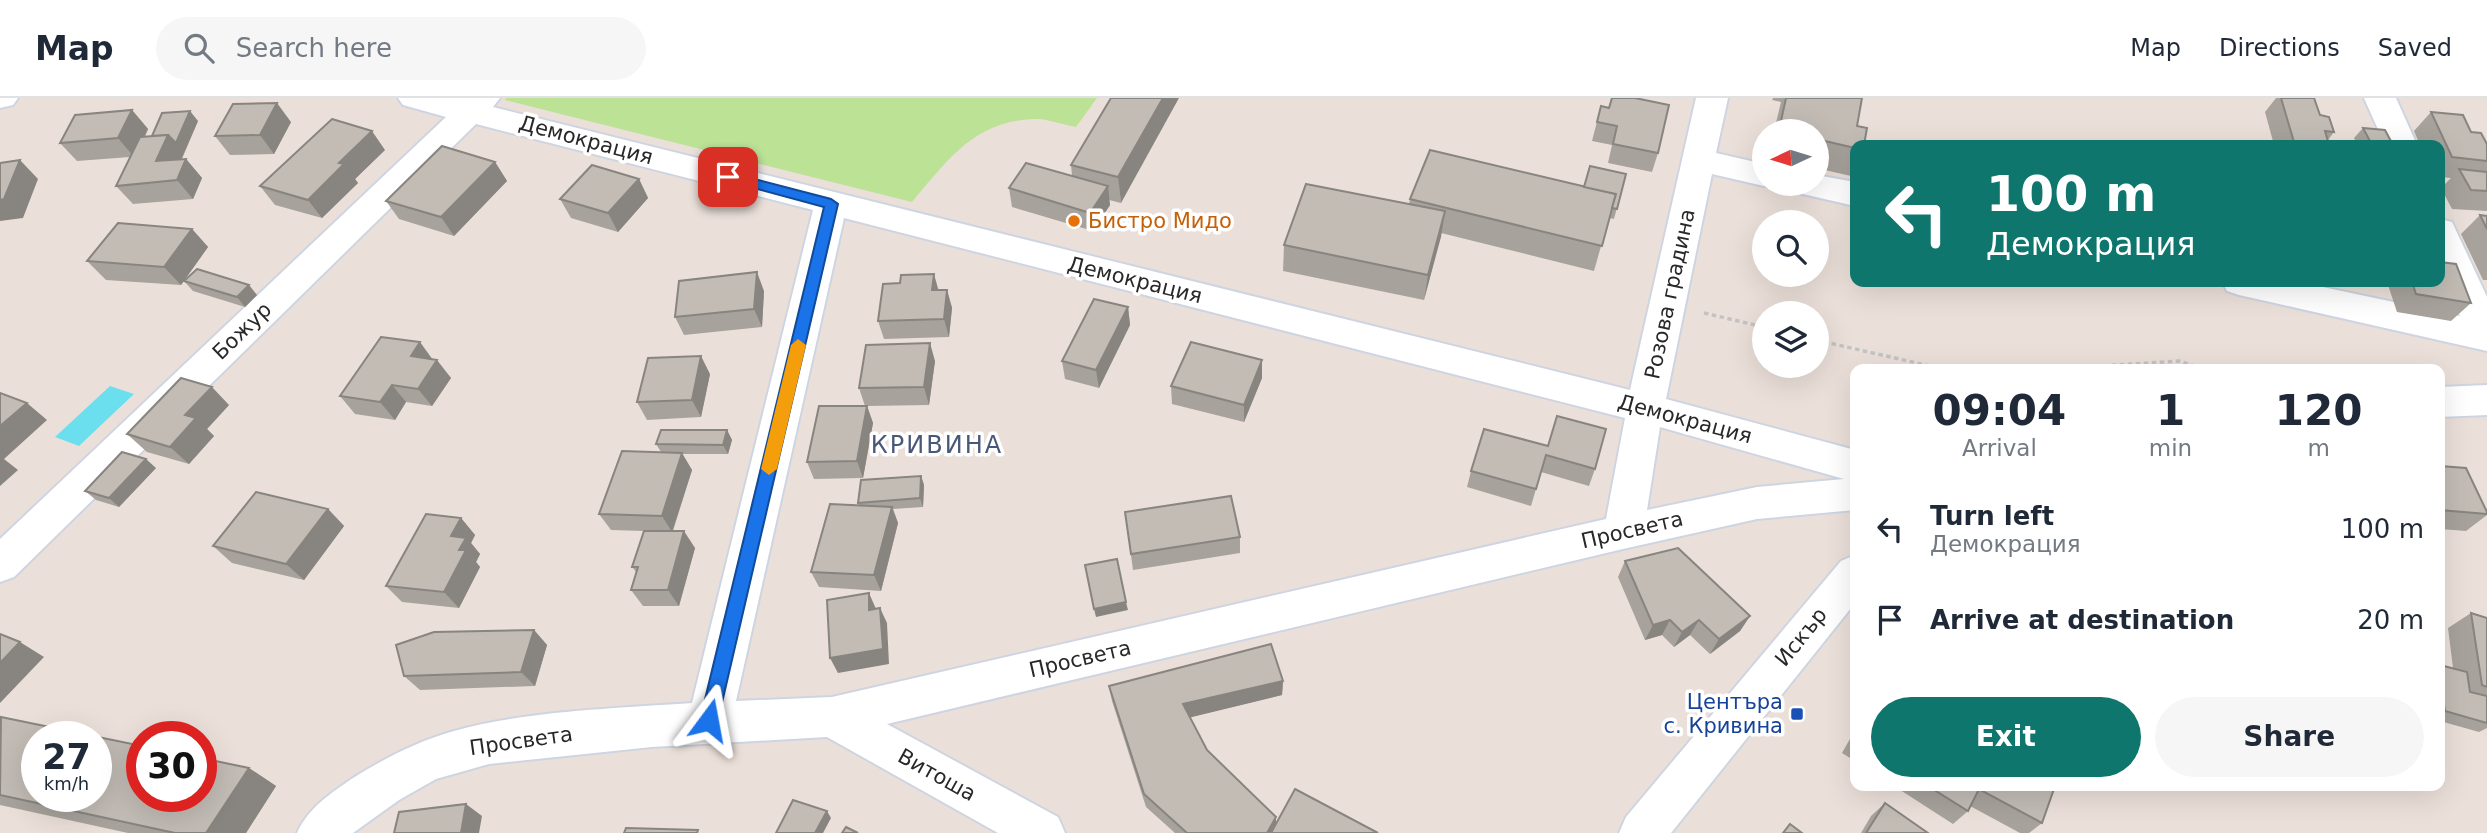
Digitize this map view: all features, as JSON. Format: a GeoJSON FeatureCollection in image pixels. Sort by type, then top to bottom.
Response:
{"type":"FeatureCollection","features":[{"type":"Feature","properties":{"kind":"street","name":"Демокрация"},"geometry":{"type":"LineString","coordinates":[[414,98],[477,104],[831,204],[1645,408],[1850,465]]}},
{"type":"Feature","properties":{"kind":"street","name":"Розова градина"},"geometry":{"type":"LineString","coordinates":[[1623,532],[1645,408],[1712,98]]}},
{"type":"Feature","properties":{"kind":"street"},"geometry":{"type":"LineString","coordinates":[[2380,98],[2399,140]]}},
{"type":"Feature","properties":{"kind":"street","name":"Божур"},"geometry":{"type":"LineString","coordinates":[[0,565],[477,104]]}},
{"type":"Feature","properties":{"kind":"street"},"geometry":{"type":"LineString","coordinates":[[1699,160],[1752,172]]}},
{"type":"Feature","properties":{"kind":"street"},"geometry":{"type":"LineString","coordinates":[[1829,189],[1850,193]]}},
{"type":"Feature","properties":{"kind":"street"},"geometry":{"type":"LineString","coordinates":[[709,720],[831,204]]}},
{"type":"Feature","properties":{"kind":"street"},"geometry":{"type":"LineString","coordinates":[[2445,242],[2486,336]]}},
{"type":"Feature","properties":{"kind":"street"},"geometry":{"type":"LineString","coordinates":[[2262,287],[2486,336]]}},
{"type":"Feature","properties":{"kind":"street"},"geometry":{"type":"LineString","coordinates":[[2445,402],[2487,400]]}},
{"type":"Feature","properties":{"kind":"street","name":"Просвета"},"geometry":{"type":"LineString","coordinates":[[320,833],[330,822],[393,778],[454,751],[527,738],[709,720],[832,718],[1623,532],[1757,503],[1850,494]]}},
{"type":"Feature","properties":{"kind":"street","name":"Искър"},"geometry":{"type":"LineString","coordinates":[[1642,833],[1850,579]]}},
{"type":"Feature","properties":{"kind":"street","name":"Витоша"},"geometry":{"type":"LineString","coordinates":[[832,718],[1042,833]]}},
{"type":"Feature","properties":{"kind":"path"},"geometry":{"type":"LineString","coordinates":[[1667,305],[1752,324]]}},
{"type":"Feature","properties":{"kind":"path"},"geometry":{"type":"LineString","coordinates":[[1829,343],[1921,364]]}},
{"type":"Feature","properties":{"kind":"path"},"geometry":{"type":"LineString","coordinates":[[2133,364],[2179,361],[2188,364]]}},
{"type":"Feature","properties":{"kind":"green space"},"geometry":{"type":"Polygon","coordinates":[[[1097,98],[1076,127],[1039,119],[997,126],[980,134],[965,144],[938,171],[912,202],[505,100],[1097,98]]]}},
{"type":"Feature","properties":{"kind":"water"},"geometry":{"type":"Polygon","coordinates":[[[110,386],[134,394],[79,446],[55,437],[110,386]]]}},
{"type":"Feature","properties":{"kind":"building"},"geometry":{"type":"Polygon","coordinates":[[[1111,98],[1163,98],[1118,177],[1071,165],[1111,98]]]}},
{"type":"Feature","properties":{"kind":"building"},"geometry":{"type":"Polygon","coordinates":[[[1612,98],[1635,98],[1669,105],[1658,153],[1613,144],[1617,126],[1597,122],[1601,106],[1609,108],[1612,98]]]}},
{"type":"Feature","properties":{"kind":"building"},"geometry":{"type":"Polygon","coordinates":[[[1786,98],[1862,98],[1857,126],[1867,128],[1865,140],[1850,140],[1850,147],[1829,142],[1829,119],[1781,119],[1786,98]]]}},
{"type":"Feature","properties":{"kind":"building"},"geometry":{"type":"Polygon","coordinates":[[[2281,98],[2314,98],[2320,115],[2329,117],[2334,132],[2325,131],[2328,140],[2293,140],[2281,98]]]}},
{"type":"Feature","properties":{"kind":"building"},"geometry":{"type":"Polygon","coordinates":[[[277,103],[260,135],[215,136],[233,104],[277,103]]]}},
{"type":"Feature","properties":{"kind":"building"},"geometry":{"type":"Polygon","coordinates":[[[132,110],[118,138],[60,143],[75,115],[132,110]]]}},
{"type":"Feature","properties":{"kind":"building"},"geometry":{"type":"Polygon","coordinates":[[[190,111],[176,143],[168,135],[152,136],[162,113],[190,111]]]}},
{"type":"Feature","properties":{"kind":"building"},"geometry":{"type":"Polygon","coordinates":[[[2431,112],[2463,115],[2471,132],[2481,133],[2487,144],[2487,161],[2452,157],[2431,112]]]}},
{"type":"Feature","properties":{"kind":"building"},"geometry":{"type":"Polygon","coordinates":[[[332,119],[372,131],[339,163],[344,164],[308,200],[260,186],[332,119]]]}},
{"type":"Feature","properties":{"kind":"building"},"geometry":{"type":"Polygon","coordinates":[[[2363,128],[2385,130],[2390,140],[2369,140],[2363,128]]]}},
{"type":"Feature","properties":{"kind":"building"},"geometry":{"type":"Polygon","coordinates":[[[168,135],[156,161],[186,159],[177,180],[116,186],[140,137],[168,135]]]}},
{"type":"Feature","properties":{"kind":"building"},"geometry":{"type":"Polygon","coordinates":[[[442,146],[495,162],[441,217],[386,201],[442,146]]]}},
{"type":"Feature","properties":{"kind":"building"},"geometry":{"type":"Polygon","coordinates":[[[1430,150],[1616,194],[1602,246],[1410,199],[1430,150]]]}},
{"type":"Feature","properties":{"kind":"building"},"geometry":{"type":"Polygon","coordinates":[[[20,160],[4,199],[0,200],[0,163],[20,160]]]}},
{"type":"Feature","properties":{"kind":"building"},"geometry":{"type":"Polygon","coordinates":[[[1026,163],[1108,186],[1090,213],[1009,188],[1026,163]]]}},
{"type":"Feature","properties":{"kind":"building"},"geometry":{"type":"Polygon","coordinates":[[[592,165],[639,179],[608,213],[560,199],[592,165]]]}},
{"type":"Feature","properties":{"kind":"building"},"geometry":{"type":"Polygon","coordinates":[[[1590,166],[1626,174],[1617,209],[1612,208],[1616,194],[1584,187],[1590,166]]]}},
{"type":"Feature","properties":{"kind":"building"},"geometry":{"type":"Polygon","coordinates":[[[2459,169],[2487,172],[2487,191],[2471,190],[2459,169]]]}},
{"type":"Feature","properties":{"kind":"building"},"geometry":{"type":"Polygon","coordinates":[[[1306,184],[1445,211],[1428,275],[1284,245],[1306,184]]]}},
{"type":"Feature","properties":{"kind":"building"},"geometry":{"type":"Polygon","coordinates":[[[2480,215],[2487,216],[2487,229],[2480,215]]]}},
{"type":"Feature","properties":{"kind":"building"},"geometry":{"type":"Polygon","coordinates":[[[118,223],[192,229],[164,267],[87,261],[118,223]]]}},
{"type":"Feature","properties":{"kind":"building"},"geometry":{"type":"Polygon","coordinates":[[[2445,263],[2456,264],[2471,303],[2416,294],[2414,287],[2445,287],[2445,263]]]}},
{"type":"Feature","properties":{"kind":"building"},"geometry":{"type":"Polygon","coordinates":[[[197,269],[249,285],[237,297],[184,281],[197,269]]]}},
{"type":"Feature","properties":{"kind":"building"},"geometry":{"type":"Polygon","coordinates":[[[757,272],[754,309],[675,317],[679,281],[757,272]]]}},
{"type":"Feature","properties":{"kind":"building"},"geometry":{"type":"Polygon","coordinates":[[[934,274],[932,290],[947,290],[944,319],[878,321],[883,284],[900,283],[901,275],[934,274]]]}},
{"type":"Feature","properties":{"kind":"building"},"geometry":{"type":"Polygon","coordinates":[[[1094,299],[1128,307],[1096,370],[1062,361],[1094,299]]]}},
{"type":"Feature","properties":{"kind":"building"},"geometry":{"type":"Polygon","coordinates":[[[381,337],[420,342],[411,356],[437,360],[418,389],[392,385],[380,402],[340,396],[381,337]]]}},
{"type":"Feature","properties":{"kind":"building"},"geometry":{"type":"Polygon","coordinates":[[[1191,342],[1262,360],[1244,405],[1171,386],[1191,342]]]}},
{"type":"Feature","properties":{"kind":"building"},"geometry":{"type":"Polygon","coordinates":[[[930,343],[924,387],[859,388],[866,345],[930,343]]]}},
{"type":"Feature","properties":{"kind":"building"},"geometry":{"type":"Polygon","coordinates":[[[701,356],[692,400],[637,402],[648,358],[701,356]]]}},
{"type":"Feature","properties":{"kind":"building"},"geometry":{"type":"Polygon","coordinates":[[[181,378],[212,387],[185,415],[196,418],[170,447],[127,434],[181,378]]]}},
{"type":"Feature","properties":{"kind":"building"},"geometry":{"type":"Polygon","coordinates":[[[0,393],[27,403],[0,426],[0,393]]]}},
{"type":"Feature","properties":{"kind":"building"},"geometry":{"type":"Polygon","coordinates":[[[819,406],[867,406],[857,461],[807,462],[819,406]]]}},
{"type":"Feature","properties":{"kind":"building"},"geometry":{"type":"Polygon","coordinates":[[[1557,416],[1606,429],[1595,469],[1546,455],[1536,489],[1471,471],[1484,429],[1548,446],[1557,416]]]}},
{"type":"Feature","properties":{"kind":"building"},"geometry":{"type":"Polygon","coordinates":[[[661,430],[727,430],[723,445],[656,444],[661,430]]]}},
{"type":"Feature","properties":{"kind":"building"},"geometry":{"type":"Polygon","coordinates":[[[622,451],[682,453],[662,516],[599,514],[622,451]]]}},
{"type":"Feature","properties":{"kind":"building"},"geometry":{"type":"Polygon","coordinates":[[[122,452],[146,459],[109,498],[85,491],[122,452]]]}},
{"type":"Feature","properties":{"kind":"building"},"geometry":{"type":"Polygon","coordinates":[[[2445,466],[2466,468],[2487,514],[2445,510],[2445,466]]]}},
{"type":"Feature","properties":{"kind":"building"},"geometry":{"type":"Polygon","coordinates":[[[921,476],[920,498],[858,503],[861,480],[921,476]]]}},
{"type":"Feature","properties":{"kind":"building"},"geometry":{"type":"Polygon","coordinates":[[[256,492],[328,509],[286,564],[213,546],[256,492]]]}},
{"type":"Feature","properties":{"kind":"building"},"geometry":{"type":"Polygon","coordinates":[[[1231,496],[1240,537],[1131,554],[1125,512],[1231,496]]]}},
{"type":"Feature","properties":{"kind":"building"},"geometry":{"type":"Polygon","coordinates":[[[830,504],[892,507],[874,575],[811,572],[830,504]]]}},
{"type":"Feature","properties":{"kind":"building"},"geometry":{"type":"Polygon","coordinates":[[[426,514],[461,518],[451,536],[466,538],[459,550],[466,550],[444,592],[386,586],[426,514]]]}},
{"type":"Feature","properties":{"kind":"building"},"geometry":{"type":"Polygon","coordinates":[[[644,531],[684,531],[668,590],[631,590],[638,567],[632,567],[644,531]]]}},
{"type":"Feature","properties":{"kind":"building"},"geometry":{"type":"Polygon","coordinates":[[[1678,548],[1750,616],[1719,639],[1699,620],[1682,632],[1670,620],[1653,625],[1625,561],[1678,548]]]}},
{"type":"Feature","properties":{"kind":"building"},"geometry":{"type":"Polygon","coordinates":[[[1117,559],[1126,602],[1094,609],[1085,565],[1117,559]]]}},
{"type":"Feature","properties":{"kind":"building"},"geometry":{"type":"Polygon","coordinates":[[[869,593],[869,610],[880,608],[883,649],[830,658],[827,600],[869,593]]]}},
{"type":"Feature","properties":{"kind":"building"},"geometry":{"type":"Polygon","coordinates":[[[2471,613],[2487,618],[2487,687],[2482,685],[2471,613]]]}},
{"type":"Feature","properties":{"kind":"building"},"geometry":{"type":"Polygon","coordinates":[[[534,630],[521,672],[404,676],[396,645],[434,632],[534,630]]]}},
{"type":"Feature","properties":{"kind":"building"},"geometry":{"type":"Polygon","coordinates":[[[0,634],[20,642],[0,663],[0,634]]]}},
{"type":"Feature","properties":{"kind":"building"},"geometry":{"type":"Polygon","coordinates":[[[1271,644],[1283,681],[1183,704],[1207,750],[1276,817],[1267,833],[1187,833],[1144,794],[1109,686],[1271,644]]]}},
{"type":"Feature","properties":{"kind":"building"},"geometry":{"type":"Polygon","coordinates":[[[2445,666],[2467,672],[2470,692],[2487,696],[2487,723],[2445,711],[2445,666]]]}},
{"type":"Feature","properties":{"kind":"building"},"geometry":{"type":"Polygon","coordinates":[[[1,717],[21,721],[21,800],[0,795],[1,717]]]}},
{"type":"Feature","properties":{"kind":"building"},"geometry":{"type":"Polygon","coordinates":[[[112,740],[126,743],[126,812],[217,812],[217,761],[249,768],[206,833],[175,833],[78,812],[112,812],[112,740]]]}},
{"type":"Feature","properties":{"kind":"building"},"geometry":{"type":"Polygon","coordinates":[[[1295,789],[1378,833],[1271,833],[1295,789]]]}},
{"type":"Feature","properties":{"kind":"building"},"geometry":{"type":"Polygon","coordinates":[[[1936,791],[1978,791],[1968,811],[1936,791]]]}},
{"type":"Feature","properties":{"kind":"building"},"geometry":{"type":"Polygon","coordinates":[[[1983,791],[2053,791],[2042,823],[1983,791]]]}},
{"type":"Feature","properties":{"kind":"building"},"geometry":{"type":"Polygon","coordinates":[[[793,800],[827,811],[815,833],[776,833],[793,800]]]}},
{"type":"Feature","properties":{"kind":"building"},"geometry":{"type":"Polygon","coordinates":[[[1885,803],[1928,833],[1866,833],[1885,803]]]}},
{"type":"Feature","properties":{"kind":"building"},"geometry":{"type":"Polygon","coordinates":[[[466,804],[461,833],[394,833],[399,812],[466,804]]]}},
{"type":"Feature","properties":{"kind":"building"},"geometry":{"type":"Polygon","coordinates":[[[1790,824],[1802,833],[1783,833],[1790,824]]]}},
{"type":"Feature","properties":{"kind":"building"},"geometry":{"type":"Polygon","coordinates":[[[846,827],[858,833],[842,833],[846,827]]]}},
{"type":"Feature","properties":{"kind":"building"},"geometry":{"type":"Polygon","coordinates":[[[626,828],[698,830],[697,833],[624,833],[626,828]]]}},
{"type":"Feature","properties":{"kind":"slow traffic"},"geometry":{"type":"LineString","coordinates":[[769,469],[798,345]]}},
{"type":"Feature","properties":{"kind":"place","name":"Бистро Мидо"},"geometry":{"type":"Point","coordinates":[1074,221]}},
{"type":"Feature","properties":{"kind":"place","name":"Центъра с. Кривина"},"geometry":{"type":"Point","coordinates":[1797,714]}},
{"type":"Feature","properties":{"kind":"district","name":"КРИВИНА"},"geometry":{"type":"Point","coordinates":[937,445]}},
{"type":"Feature","properties":{"kind":"route"},"geometry":{"type":"LineString","coordinates":[[709,720],[831,204],[728,177]]}}]}
